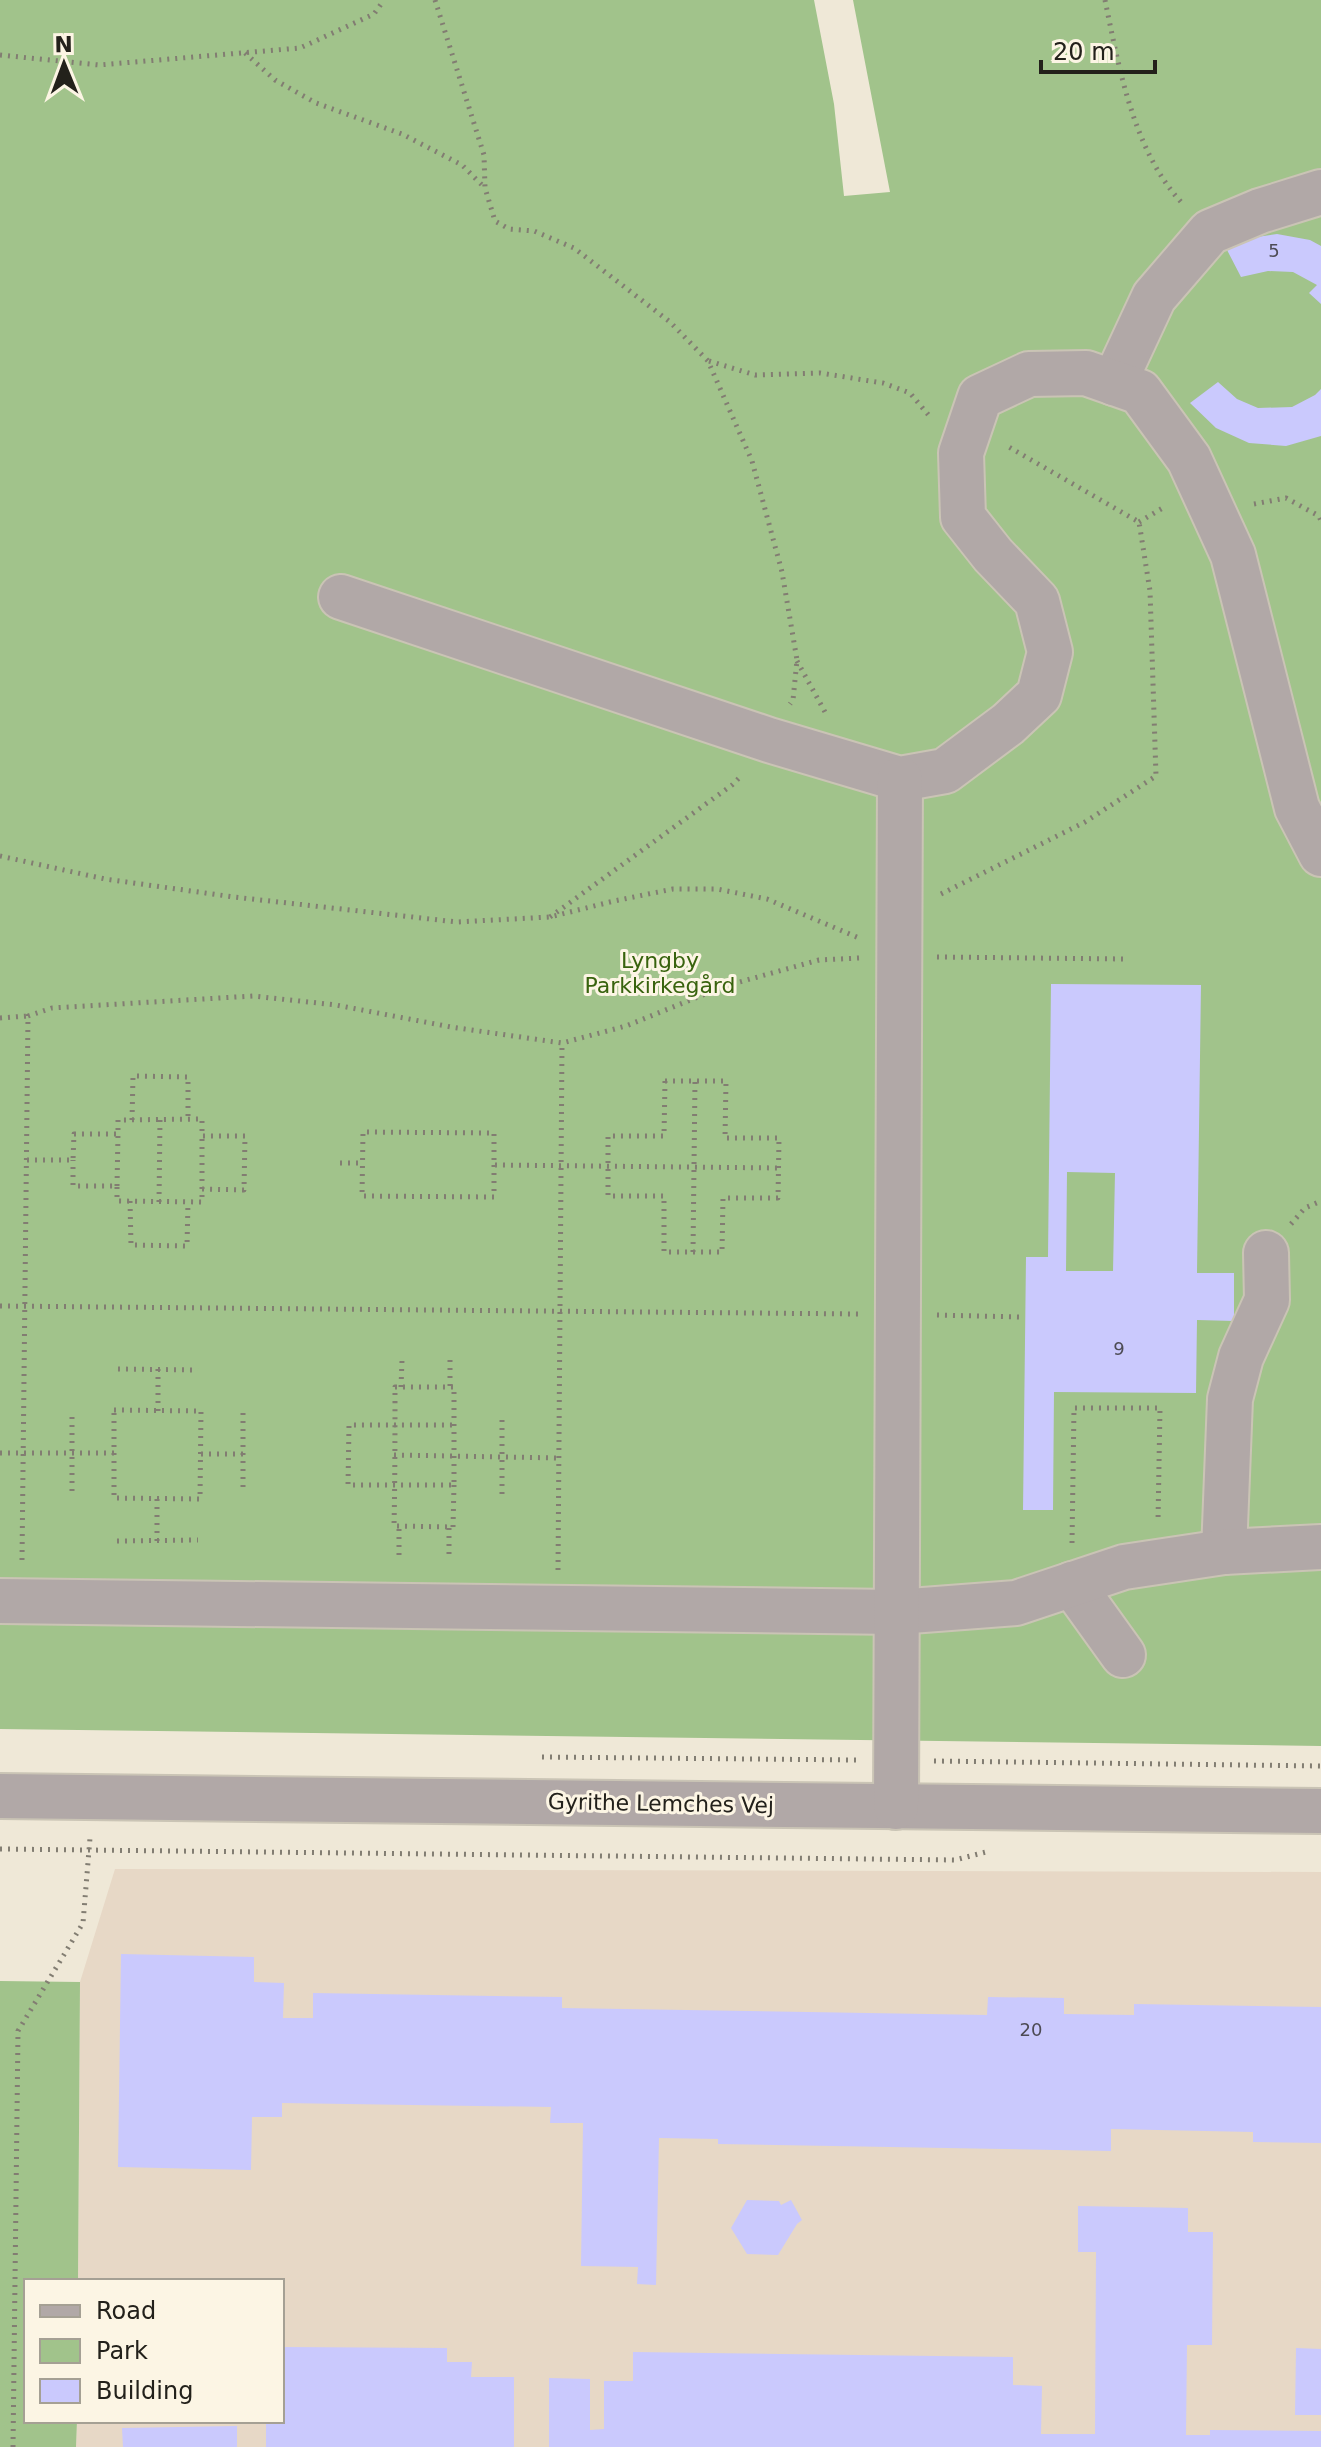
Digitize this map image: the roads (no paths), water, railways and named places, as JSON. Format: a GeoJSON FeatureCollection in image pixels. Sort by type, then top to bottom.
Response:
{"type":"FeatureCollection","features":[{"type":"Feature","properties":{"kind":"street"},"geometry":{"type":"LineString","coordinates":[[1114,383],[1154,297],[1210,232],[1260,211],[1321,192]]}},
{"type":"Feature","properties":{"kind":"street"},"geometry":{"type":"LineString","coordinates":[[341,597],[769,740],[900,779],[945,771],[1008,724],[1039,695],[1050,652],[1037,601],[993,555],[963,517],[961,453],[980,397],[1029,374],[1086,373],[1140,392],[1189,459],[1233,555],[1297,808],[1321,854]]}},
{"type":"Feature","properties":{"kind":"street"},"geometry":{"type":"LineString","coordinates":[[896,1807],[900,779]]}},
{"type":"Feature","properties":{"kind":"street"},"geometry":{"type":"LineString","coordinates":[[1224,1552],[1230,1399],[1241,1357],[1267,1300],[1266,1253]]}},
{"type":"Feature","properties":{"kind":"street"},"geometry":{"type":"LineString","coordinates":[[11,1601],[897,1612],[1016,1603],[1124,1567],[1224,1552],[1321,1547]]}},
{"type":"Feature","properties":{"kind":"street"},"geometry":{"type":"LineString","coordinates":[[1072,1584],[1123,1655]]}},
{"type":"Feature","properties":{"kind":"street","name":"Gyrithe Lemches Vej"},"geometry":{"type":"LineString","coordinates":[[0,1796],[1321,1811]]}},
{"type":"Feature","properties":{"kind":"park label","name":"Lyngby Parkkirkegård"},"geometry":{"type":"Point","coordinates":[660,972]}}]}
